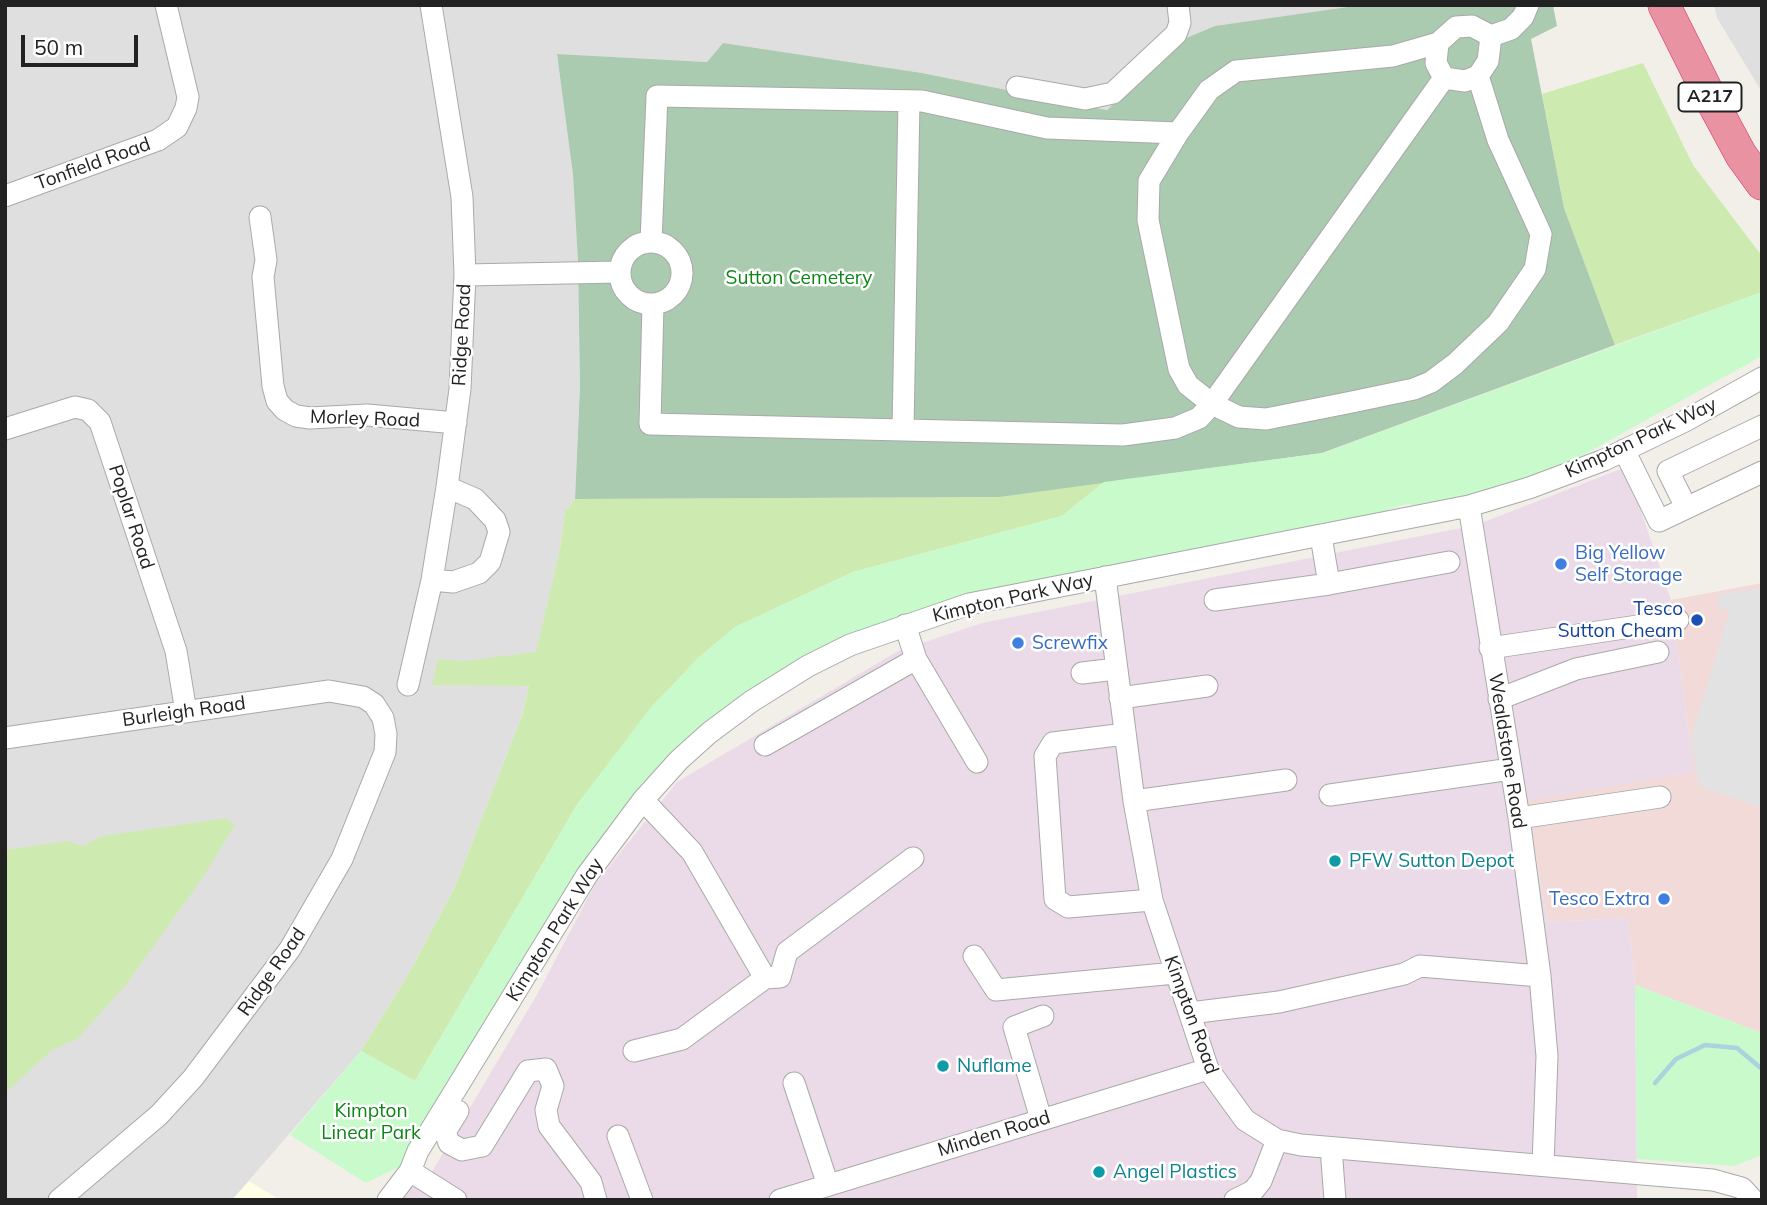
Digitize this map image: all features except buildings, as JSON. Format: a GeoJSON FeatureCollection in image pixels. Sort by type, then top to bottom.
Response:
{"type":"FeatureCollection","features":[{"type":"Feature","properties":{"kind":"highway","name":"A217"},"geometry":{"type":"LineString","coordinates":[[1664,5],[1713,103],[1762,184]]}},
{"type":"Feature","properties":{"kind":"street","name":"Tonfield Road"},"geometry":{"type":"LineString","coordinates":[[5,197],[158,140],[177,127],[188,97],[166,5]]}},
{"type":"Feature","properties":{"kind":"street","name":"Ridge Road"},"geometry":{"type":"LineString","coordinates":[[408,685],[404,663],[432,580],[456,423],[465,275],[462,197],[431,5]]}},
{"type":"Feature","properties":{"kind":"street"},"geometry":{"type":"LineString","coordinates":[[1017,87],[1085,99],[1113,93],[1176,34],[1180,23],[1178,5]]}},
{"type":"Feature","properties":{"kind":"street"},"geometry":{"type":"LineString","coordinates":[[1444,78],[1436,63],[1438,43],[1444,34],[1456,27],[1472,26],[1491,36],[1511,29],[1523,17],[1528,5]]}},
{"type":"Feature","properties":{"kind":"street"},"geometry":{"type":"LineString","coordinates":[[1444,78],[1465,81],[1478,76],[1488,61],[1491,36]]}},
{"type":"Feature","properties":{"kind":"street"},"geometry":{"type":"LineString","coordinates":[[1438,43],[1393,56],[1236,71],[1209,90],[1178,133],[1149,181],[1148,220],[1179,369],[1188,385],[1212,404],[1239,417],[1266,419],[1414,389],[1431,382],[1455,364],[1498,323],[1535,269],[1541,234],[1498,140],[1478,76]]}},
{"type":"Feature","properties":{"kind":"street"},"geometry":{"type":"LineString","coordinates":[[653,304],[650,424],[1123,435],[1175,428],[1199,418],[1212,404],[1444,78]]}},
{"type":"Feature","properties":{"kind":"street"},"geometry":{"type":"LineString","coordinates":[[651,242],[657,96],[909,101],[1047,128],[1178,133]]}},
{"type":"Feature","properties":{"kind":"street"},"geometry":{"type":"LineString","coordinates":[[903,430],[909,101]]}},
{"type":"Feature","properties":{"kind":"street","name":"Morley Road"},"geometry":{"type":"LineString","coordinates":[[260,217],[266,260],[263,278],[273,386],[277,401],[285,410],[296,416],[310,418],[356,415],[456,423]]}},
{"type":"Feature","properties":{"kind":"street"},"geometry":{"type":"LineString","coordinates":[[651,242],[665,245],[674,251],[682,268],[679,287],[672,296],[653,304],[634,300],[626,292],[619,272],[623,257],[631,249],[651,242]]}},
{"type":"Feature","properties":{"kind":"street"},"geometry":{"type":"LineString","coordinates":[[465,275],[619,272]]}},
{"type":"Feature","properties":{"kind":"street","name":"Kimpton Park Way"},"geometry":{"type":"LineString","coordinates":[[388,1200],[410,1171],[418,1151],[587,875],[643,800],[679,760],[752,701],[808,666],[850,645],[969,604],[1469,506],[1529,488],[1624,450],[1762,378]]}},
{"type":"Feature","properties":{"kind":"street","name":"Poplar Road"},"geometry":{"type":"LineString","coordinates":[[5,429],[75,407],[88,410],[100,422],[176,651],[186,712]]}},
{"type":"Feature","properties":{"kind":"street"},"geometry":{"type":"LineString","coordinates":[[1686,507],[1668,471],[1762,426]]}},
{"type":"Feature","properties":{"kind":"street"},"geometry":{"type":"LineString","coordinates":[[1624,450],[1659,521],[1762,472]]}},
{"type":"Feature","properties":{"kind":"street"},"geometry":{"type":"LineString","coordinates":[[432,580],[453,583],[479,573],[490,562],[499,532],[495,520],[475,499],[447,487]]}},
{"type":"Feature","properties":{"kind":"street","name":"Wealdstone Road"},"geometry":{"type":"LineString","coordinates":[[1469,506],[1519,818],[1540,976],[1547,1056],[1543,1165]]}},
{"type":"Feature","properties":{"kind":"street"},"geometry":{"type":"LineString","coordinates":[[1321,536],[1329,584]]}},
{"type":"Feature","properties":{"kind":"street"},"geometry":{"type":"LineString","coordinates":[[1215,600],[1329,584],[1449,562]]}},
{"type":"Feature","properties":{"kind":"street","name":"Kimpton Road"},"geometry":{"type":"LineString","coordinates":[[1105,577],[1134,801],[1152,900],[1208,1069],[1245,1120],[1277,1140],[1331,1148],[1691,1178],[1711,1171],[1745,1175],[1752,1180],[1758,1200]]}},
{"type":"Feature","properties":{"kind":"street"},"geometry":{"type":"LineString","coordinates":[[1490,648],[1678,620]]}},
{"type":"Feature","properties":{"kind":"street"},"geometry":{"type":"LineString","coordinates":[[905,625],[916,659],[977,762]]}},
{"type":"Feature","properties":{"kind":"street"},"geometry":{"type":"LineString","coordinates":[[1499,699],[1576,669],[1658,652]]}},
{"type":"Feature","properties":{"kind":"street"},"geometry":{"type":"LineString","coordinates":[[765,745],[916,659]]}},
{"type":"Feature","properties":{"kind":"street"},"geometry":{"type":"LineString","coordinates":[[1082,673],[1116,669]]}},
{"type":"Feature","properties":{"kind":"street"},"geometry":{"type":"LineString","coordinates":[[1120,698],[1208,686]]}},
{"type":"Feature","properties":{"kind":"street","name":"Ridge Road"},"geometry":{"type":"LineString","coordinates":[[60,1200],[159,1115],[193,1078],[283,960],[318,905],[342,859],[385,752],[391,728],[374,704],[357,691]]}},
{"type":"Feature","properties":{"kind":"street","name":"Burleigh Road"},"geometry":{"type":"LineString","coordinates":[[5,738],[308,694],[357,691]]}},
{"type":"Feature","properties":{"kind":"street"},"geometry":{"type":"LineString","coordinates":[[1125,734],[1054,743],[1045,756],[1055,899],[1068,907],[1152,900]]}},
{"type":"Feature","properties":{"kind":"street"},"geometry":{"type":"LineString","coordinates":[[1331,795],[1511,769]]}},
{"type":"Feature","properties":{"kind":"street"},"geometry":{"type":"LineString","coordinates":[[1134,801],[1286,780]]}},
{"type":"Feature","properties":{"kind":"street"},"geometry":{"type":"LineString","coordinates":[[1519,818],[1660,797]]}},
{"type":"Feature","properties":{"kind":"street"},"geometry":{"type":"LineString","coordinates":[[643,800],[692,852],[765,978]]}},
{"type":"Feature","properties":{"kind":"street"},"geometry":{"type":"LineString","coordinates":[[634,1051],[682,1039],[765,978],[780,977],[787,952],[913,858]]}},
{"type":"Feature","properties":{"kind":"street"},"geometry":{"type":"LineString","coordinates":[[974,956],[996,990],[1175,973]]}},
{"type":"Feature","properties":{"kind":"street"},"geometry":{"type":"LineString","coordinates":[[1190,1013],[1279,1002],[1404,974],[1420,967],[1469,968],[1540,976]]}},
{"type":"Feature","properties":{"kind":"street"},"geometry":{"type":"LineString","coordinates":[[525,976],[521,1007],[445,1132],[449,1143],[462,1150],[482,1146],[528,1071],[546,1069],[553,1086],[547,1110],[549,1126],[591,1182],[596,1200]]}},
{"type":"Feature","properties":{"kind":"street"},"geometry":{"type":"LineString","coordinates":[[1041,1119],[1014,1027],[1043,1016]]}},
{"type":"Feature","properties":{"kind":"street","name":"Minden Road"},"geometry":{"type":"LineString","coordinates":[[780,1200],[1208,1069]]}},
{"type":"Feature","properties":{"kind":"street"},"geometry":{"type":"LineString","coordinates":[[794,1083],[828,1185]]}},
{"type":"Feature","properties":{"kind":"street"},"geometry":{"type":"LineString","coordinates":[[618,1136],[642,1200]]}},
{"type":"Feature","properties":{"kind":"street"},"geometry":{"type":"LineString","coordinates":[[1235,1200],[1253,1191],[1261,1181],[1277,1140]]}},
{"type":"Feature","properties":{"kind":"street"},"geometry":{"type":"LineString","coordinates":[[1331,1148],[1335,1200]]}},
{"type":"Feature","properties":{"kind":"street"},"geometry":{"type":"LineString","coordinates":[[410,1171],[456,1200]]}},
{"type":"Feature","properties":{"kind":"street","name":"Kimpton Road"},"geometry":{"type":"LineString","coordinates":[[1691,1178],[1700,1186],[1745,1200]]}},
{"type":"Feature","properties":{"kind":"shaded area"},"geometry":{"type":"Polygon","coordinates":[[[5,5],[1362,5],[1165,54],[1107,110],[922,73],[723,43],[707,62],[557,54],[573,175],[578,262],[580,387],[575,499],[565,511],[560,549],[522,716],[454,889],[408,975],[361,1051],[232,1200],[5,1200],[5,5]]]}},
{"type":"Feature","properties":{"kind":"shaded area"},"geometry":{"type":"Polygon","coordinates":[[[1714,5],[1762,5],[1762,92],[1717,18],[1714,5]]]}},
{"type":"Feature","properties":{"kind":"shaded area"},"geometry":{"type":"Polygon","coordinates":[[[1626,467],[1671,600],[1694,772],[1525,801],[1548,922],[1628,918],[1635,985],[1637,1200],[385,1200],[433,1170],[538,993],[595,884],[677,782],[898,651],[982,623],[1476,525],[1626,467]]]}},
{"type":"Feature","properties":{"kind":"shaded area"},"geometry":{"type":"Polygon","coordinates":[[[1762,583],[1762,1033],[1635,985],[1628,918],[1548,922],[1525,800],[1694,772],[1671,600],[1762,583]]]}},
{"type":"Feature","properties":{"kind":"shaded area"},"geometry":{"type":"Polygon","coordinates":[[[1762,588],[1762,808],[1699,786],[1691,739],[1730,609],[1719,609],[1718,595],[1762,588]]]}},
{"type":"Feature","properties":{"kind":"shaded area"},"geometry":{"type":"Polygon","coordinates":[[[249,1181],[280,1200],[232,1200],[249,1181]]]}},
{"type":"Feature","properties":{"kind":"green space","name":"Sutton Cemetery"},"geometry":{"type":"Polygon","coordinates":[[[1362,5],[1553,5],[1557,26],[1531,39],[1564,208],[1615,345],[1322,453],[1000,497],[575,499],[580,387],[578,262],[573,175],[557,54],[707,62],[723,43],[922,73],[1107,110],[1184,39],[1215,26],[1362,5]]]}},
{"type":"Feature","properties":{"kind":"green space"},"geometry":{"type":"Polygon","coordinates":[[[1643,63],[1693,165],[1762,256],[1762,292],[1615,345],[1564,208],[1542,94],[1643,63]]]}},
{"type":"Feature","properties":{"kind":"green space","name":"Kimpton Linear Park"},"geometry":{"type":"Polygon","coordinates":[[[1762,292],[1762,356],[1563,466],[1435,509],[1407,504],[1389,509],[1370,524],[970,598],[809,656],[687,738],[625,809],[409,1162],[366,1183],[290,1135],[361,1051],[415,1081],[578,803],[651,707],[697,659],[735,627],[853,572],[1062,516],[1104,482],[1323,453],[1762,292]]]}},
{"type":"Feature","properties":{"kind":"green space"},"geometry":{"type":"Polygon","coordinates":[[[1104,482],[1062,516],[853,572],[735,627],[697,659],[578,803],[415,1081],[361,1051],[408,975],[454,889],[522,716],[529,686],[432,685],[438,659],[464,661],[536,652],[560,549],[565,511],[575,499],[1000,497],[1104,482]]]}},
{"type":"Feature","properties":{"kind":"green space"},"geometry":{"type":"Polygon","coordinates":[[[226,818],[235,825],[203,877],[125,986],[77,1039],[52,1050],[5,1093],[5,850],[67,841],[83,846],[102,836],[226,818]]]}},
{"type":"Feature","properties":{"kind":"green space"},"geometry":{"type":"Polygon","coordinates":[[[1635,985],[1762,1033],[1762,1155],[1734,1166],[1637,1159],[1635,985]]]}},
{"type":"Feature","properties":{"kind":"waterway"},"geometry":{"type":"LineString","coordinates":[[1655,1083],[1676,1059],[1705,1045],[1737,1048],[1762,1069]]}},
{"type":"Feature","properties":{"kind":"place","name":"Big Yellow Self Storage"},"geometry":{"type":"Point","coordinates":[1561,564]}},
{"type":"Feature","properties":{"kind":"place","name":"Tesco Sutton Cheam"},"geometry":{"type":"Point","coordinates":[1697,620]}},
{"type":"Feature","properties":{"kind":"place","name":"Screwfix"},"geometry":{"type":"Point","coordinates":[1018,643]}},
{"type":"Feature","properties":{"kind":"place","name":"PFW Sutton Depot"},"geometry":{"type":"Point","coordinates":[1335,861]}},
{"type":"Feature","properties":{"kind":"place","name":"Tesco Extra"},"geometry":{"type":"Point","coordinates":[1664,899]}},
{"type":"Feature","properties":{"kind":"place","name":"Nuflame"},"geometry":{"type":"Point","coordinates":[943,1066]}},
{"type":"Feature","properties":{"kind":"place","name":"Angel Plastics"},"geometry":{"type":"Point","coordinates":[1099,1172]}}]}
